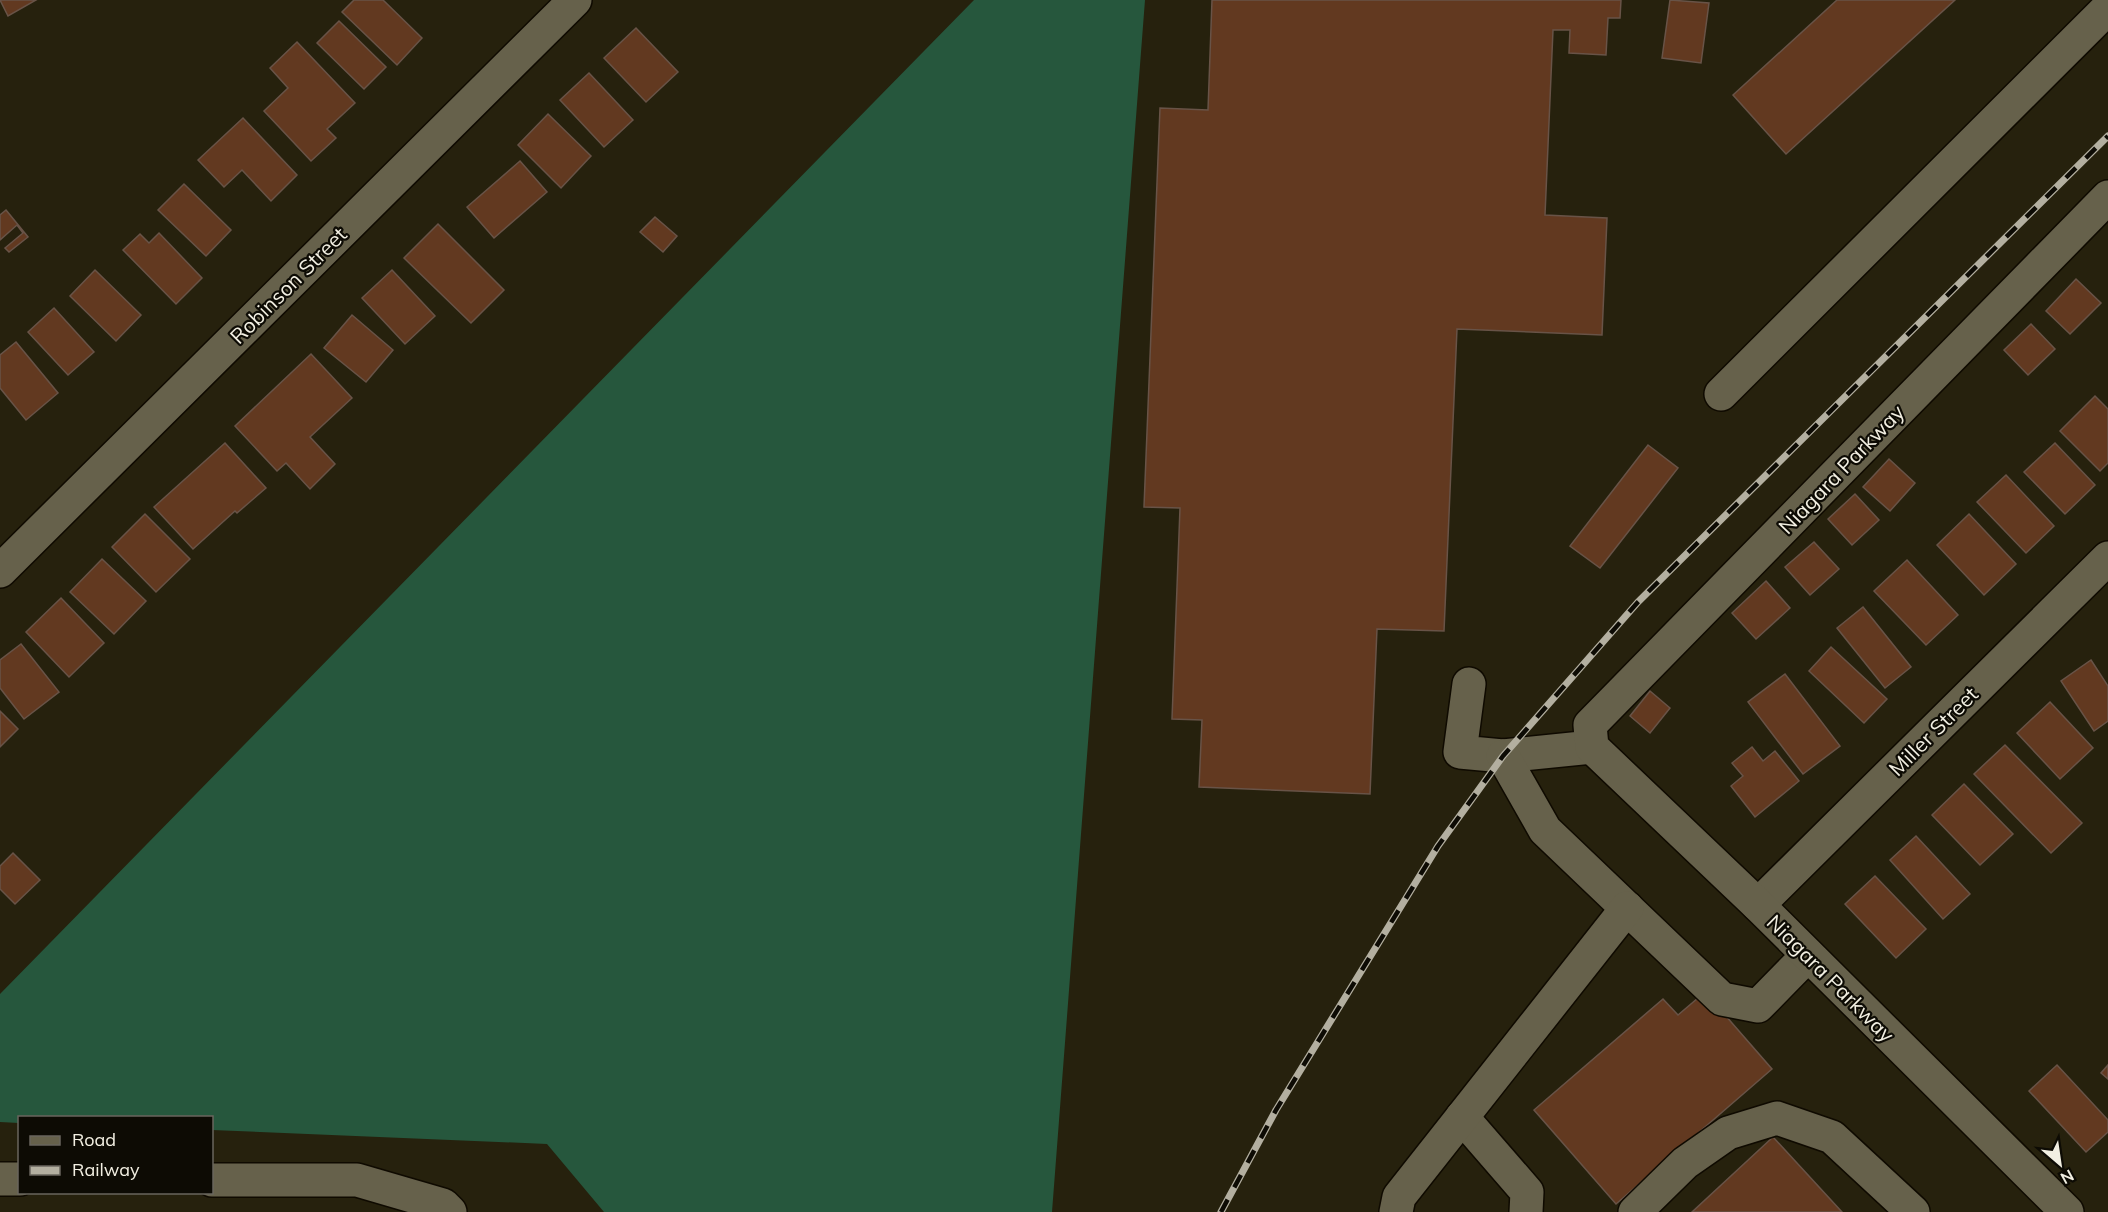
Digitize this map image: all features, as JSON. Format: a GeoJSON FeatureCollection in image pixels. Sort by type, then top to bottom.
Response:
{"type":"FeatureCollection","features":[{"type":"Feature","properties":{"kind":"street","name":"Robinson Street"},"geometry":{"type":"LineString","coordinates":[[0,571],[575,0]]}},
{"type":"Feature","properties":{"kind":"street"},"geometry":{"type":"LineString","coordinates":[[1721,394],[2108,8]]}},
{"type":"Feature","properties":{"kind":"street","name":"Niagara Parkway"},"geometry":{"type":"LineString","coordinates":[[2067,1212],[1758,905],[1592,747],[1590,725],[2108,197]]}},
{"type":"Feature","properties":{"kind":"street","name":"Miller Street"},"geometry":{"type":"LineString","coordinates":[[1758,905],[2108,558]]}},
{"type":"Feature","properties":{"kind":"street"},"geometry":{"type":"LineString","coordinates":[[1469,684],[1460,752],[1503,756],[1592,747]]}},
{"type":"Feature","properties":{"kind":"street"},"geometry":{"type":"LineString","coordinates":[[1503,756],[1545,830],[1722,999],[1758,1006],[1808,955]]}},
{"type":"Feature","properties":{"kind":"street"},"geometry":{"type":"LineString","coordinates":[[1396,1212],[1399,1197],[1627,908]]}},
{"type":"Feature","properties":{"kind":"street"},"geometry":{"type":"LineString","coordinates":[[1462,1117],[1527,1192],[1526,1212]]}},
{"type":"Feature","properties":{"kind":"street"},"geometry":{"type":"LineString","coordinates":[[1635,1212],[1685,1163],[1728,1133],[1777,1118],[1832,1137],[1913,1212]]}},
{"type":"Feature","properties":{"kind":"street"},"geometry":{"type":"LineString","coordinates":[[0,1179],[18,1179]]}},
{"type":"Feature","properties":{"kind":"street"},"geometry":{"type":"LineString","coordinates":[[213,1180],[357,1180],[443,1205],[450,1212]]}},
{"type":"Feature","properties":{"kind":"green space"},"geometry":{"type":"Polygon","coordinates":[[[974,0],[1145,0],[1052,1212],[604,1212],[547,1144],[213,1130],[213,1116],[18,1116],[18,1123],[0,1122],[0,994],[974,0]]]}},
{"type":"Feature","properties":{"kind":"building"},"geometry":{"type":"Polygon","coordinates":[[[0,0],[36,0],[8,16],[0,0]]]}},
{"type":"Feature","properties":{"kind":"building"},"geometry":{"type":"Polygon","coordinates":[[[354,0],[383,0],[422,38],[397,65],[342,12],[354,0]]]}},
{"type":"Feature","properties":{"kind":"building"},"geometry":{"type":"Polygon","coordinates":[[[1212,0],[1621,0],[1620,18],[1608,18],[1606,55],[1569,53],[1570,30],[1553,30],[1545,215],[1607,218],[1602,335],[1457,329],[1444,631],[1377,629],[1370,794],[1199,787],[1202,720],[1172,719],[1180,508],[1144,507],[1160,108],[1208,110],[1212,0]]]}},
{"type":"Feature","properties":{"kind":"building"},"geometry":{"type":"Polygon","coordinates":[[[1670,0],[1709,3],[1701,63],[1662,58],[1670,0]]]}},
{"type":"Feature","properties":{"kind":"building"},"geometry":{"type":"Polygon","coordinates":[[[1837,0],[1955,0],[1786,154],[1733,95],[1837,0]]]}},
{"type":"Feature","properties":{"kind":"building"},"geometry":{"type":"Polygon","coordinates":[[[339,21],[386,67],[364,89],[317,43],[339,21]]]}},
{"type":"Feature","properties":{"kind":"building"},"geometry":{"type":"Polygon","coordinates":[[[636,28],[678,72],[646,102],[604,58],[636,28]]]}},
{"type":"Feature","properties":{"kind":"building"},"geometry":{"type":"Polygon","coordinates":[[[297,42],[355,103],[327,129],[336,138],[311,161],[264,111],[288,88],[270,68],[297,42]]]}},
{"type":"Feature","properties":{"kind":"building"},"geometry":{"type":"Polygon","coordinates":[[[589,73],[633,120],[604,147],[560,100],[589,73]]]}},
{"type":"Feature","properties":{"kind":"building"},"geometry":{"type":"Polygon","coordinates":[[[548,114],[591,156],[561,188],[518,145],[548,114]]]}},
{"type":"Feature","properties":{"kind":"building"},"geometry":{"type":"Polygon","coordinates":[[[243,118],[297,175],[271,201],[242,170],[224,187],[198,160],[243,118]]]}},
{"type":"Feature","properties":{"kind":"building"},"geometry":{"type":"Polygon","coordinates":[[[520,161],[547,192],[494,238],[467,207],[520,161]]]}},
{"type":"Feature","properties":{"kind":"building"},"geometry":{"type":"Polygon","coordinates":[[[184,184],[231,230],[206,256],[158,210],[184,184]]]}},
{"type":"Feature","properties":{"kind":"building"},"geometry":{"type":"Polygon","coordinates":[[[6,210],[28,237],[9,252],[5,248],[23,233],[17,225],[0,240],[0,215],[6,210]]]}},
{"type":"Feature","properties":{"kind":"building"},"geometry":{"type":"Polygon","coordinates":[[[655,217],[677,236],[663,252],[640,232],[655,217]]]}},
{"type":"Feature","properties":{"kind":"building"},"geometry":{"type":"Polygon","coordinates":[[[438,224],[504,290],[471,323],[404,258],[438,224]]]}},
{"type":"Feature","properties":{"kind":"building"},"geometry":{"type":"Polygon","coordinates":[[[159,233],[202,278],[176,304],[123,250],[140,234],[149,243],[159,233]]]}},
{"type":"Feature","properties":{"kind":"building"},"geometry":{"type":"Polygon","coordinates":[[[95,270],[141,315],[116,341],[70,296],[95,270]]]}},
{"type":"Feature","properties":{"kind":"building"},"geometry":{"type":"Polygon","coordinates":[[[392,270],[435,316],[405,344],[362,298],[392,270]]]}},
{"type":"Feature","properties":{"kind":"building"},"geometry":{"type":"Polygon","coordinates":[[[2076,279],[2101,303],[2070,334],[2046,311],[2076,279]]]}},
{"type":"Feature","properties":{"kind":"building"},"geometry":{"type":"Polygon","coordinates":[[[54,308],[94,352],[68,375],[28,332],[54,308]]]}},
{"type":"Feature","properties":{"kind":"building"},"geometry":{"type":"Polygon","coordinates":[[[352,315],[393,350],[366,382],[324,348],[352,315]]]}},
{"type":"Feature","properties":{"kind":"building"},"geometry":{"type":"Polygon","coordinates":[[[2031,324],[2055,349],[2028,375],[2004,350],[2031,324]]]}},
{"type":"Feature","properties":{"kind":"building"},"geometry":{"type":"Polygon","coordinates":[[[16,342],[58,393],[26,420],[0,388],[0,355],[16,342]]]}},
{"type":"Feature","properties":{"kind":"building"},"geometry":{"type":"Polygon","coordinates":[[[311,354],[352,398],[310,437],[335,464],[310,489],[286,463],[277,471],[235,426],[311,354]]]}},
{"type":"Feature","properties":{"kind":"building"},"geometry":{"type":"Polygon","coordinates":[[[2095,396],[2108,409],[2108,463],[2100,471],[2060,431],[2095,396]]]}},
{"type":"Feature","properties":{"kind":"building"},"geometry":{"type":"Polygon","coordinates":[[[225,443],[266,488],[237,513],[235,511],[193,549],[154,507],[225,443]]]}},
{"type":"Feature","properties":{"kind":"building"},"geometry":{"type":"Polygon","coordinates":[[[2055,443],[2095,485],[2065,514],[2024,472],[2055,443]]]}},
{"type":"Feature","properties":{"kind":"building"},"geometry":{"type":"Polygon","coordinates":[[[1648,445],[1678,468],[1600,568],[1570,546],[1648,445]]]}},
{"type":"Feature","properties":{"kind":"building"},"geometry":{"type":"Polygon","coordinates":[[[1889,459],[1915,483],[1890,511],[1863,487],[1889,459]]]}},
{"type":"Feature","properties":{"kind":"building"},"geometry":{"type":"Polygon","coordinates":[[[2006,475],[2054,526],[2026,553],[1977,502],[2006,475]]]}},
{"type":"Feature","properties":{"kind":"building"},"geometry":{"type":"Polygon","coordinates":[[[1855,494],[1879,520],[1852,545],[1828,519],[1855,494]]]}},
{"type":"Feature","properties":{"kind":"building"},"geometry":{"type":"Polygon","coordinates":[[[145,514],[190,559],[156,592],[112,547],[145,514]]]}},
{"type":"Feature","properties":{"kind":"building"},"geometry":{"type":"Polygon","coordinates":[[[1969,514],[2016,564],[1984,595],[1937,545],[1969,514]]]}},
{"type":"Feature","properties":{"kind":"building"},"geometry":{"type":"Polygon","coordinates":[[[1814,542],[1839,569],[1810,595],[1785,567],[1814,542]]]}},
{"type":"Feature","properties":{"kind":"building"},"geometry":{"type":"Polygon","coordinates":[[[102,559],[146,601],[114,634],[70,592],[102,559]]]}},
{"type":"Feature","properties":{"kind":"building"},"geometry":{"type":"Polygon","coordinates":[[[1907,560],[1958,615],[1926,645],[1874,591],[1907,560]]]}},
{"type":"Feature","properties":{"kind":"building"},"geometry":{"type":"Polygon","coordinates":[[[1766,581],[1790,608],[1756,639],[1732,613],[1766,581]]]}},
{"type":"Feature","properties":{"kind":"building"},"geometry":{"type":"Polygon","coordinates":[[[61,598],[104,643],[69,677],[26,632],[61,598]]]}},
{"type":"Feature","properties":{"kind":"building"},"geometry":{"type":"Polygon","coordinates":[[[1863,607],[1911,667],[1885,688],[1837,628],[1863,607]]]}},
{"type":"Feature","properties":{"kind":"building"},"geometry":{"type":"Polygon","coordinates":[[[21,644],[59,692],[24,719],[0,688],[0,660],[21,644]]]}},
{"type":"Feature","properties":{"kind":"building"},"geometry":{"type":"Polygon","coordinates":[[[1831,647],[1887,699],[1864,723],[1809,671],[1831,647]]]}},
{"type":"Feature","properties":{"kind":"building"},"geometry":{"type":"Polygon","coordinates":[[[2091,660],[2108,686],[2108,721],[2094,731],[2061,681],[2091,660]]]}},
{"type":"Feature","properties":{"kind":"building"},"geometry":{"type":"Polygon","coordinates":[[[1785,674],[1840,746],[1803,774],[1748,702],[1785,674]]]}},
{"type":"Feature","properties":{"kind":"building"},"geometry":{"type":"Polygon","coordinates":[[[1650,691],[1670,708],[1650,733],[1630,716],[1650,691]]]}},
{"type":"Feature","properties":{"kind":"building"},"geometry":{"type":"Polygon","coordinates":[[[2050,702],[2093,748],[2060,779],[2017,733],[2050,702]]]}},
{"type":"Feature","properties":{"kind":"building"},"geometry":{"type":"Polygon","coordinates":[[[0,711],[18,729],[0,747],[0,711]]]}},
{"type":"Feature","properties":{"kind":"building"},"geometry":{"type":"Polygon","coordinates":[[[2005,745],[2082,823],[2051,853],[1974,774],[2005,745]]]}},
{"type":"Feature","properties":{"kind":"building"},"geometry":{"type":"Polygon","coordinates":[[[1752,747],[1763,761],[1775,751],[1799,781],[1755,817],[1731,786],[1743,776],[1732,763],[1752,747]]]}},
{"type":"Feature","properties":{"kind":"building"},"geometry":{"type":"Polygon","coordinates":[[[1964,784],[2013,834],[1980,865],[1932,815],[1964,784]]]}},
{"type":"Feature","properties":{"kind":"building"},"geometry":{"type":"Polygon","coordinates":[[[1916,836],[1970,894],[1943,919],[1890,860],[1916,836]]]}},
{"type":"Feature","properties":{"kind":"building"},"geometry":{"type":"Polygon","coordinates":[[[13,853],[40,880],[15,904],[0,889],[0,866],[13,853]]]}},
{"type":"Feature","properties":{"kind":"building"},"geometry":{"type":"Polygon","coordinates":[[[1875,876],[1926,929],[1896,958],[1845,904],[1875,876]]]}},
{"type":"Feature","properties":{"kind":"building"},"geometry":{"type":"Polygon","coordinates":[[[1705,992],[1772,1069],[1616,1204],[1534,1110],[1663,999],[1678,1015],[1705,992]]]}},
{"type":"Feature","properties":{"kind":"building"},"geometry":{"type":"Polygon","coordinates":[[[2057,1065],[2108,1120],[2108,1132],[2086,1152],[2029,1091],[2057,1065]]]}},
{"type":"Feature","properties":{"kind":"building"},"geometry":{"type":"Polygon","coordinates":[[[2108,1065],[2108,1079],[2101,1073],[2108,1065]]]}},
{"type":"Feature","properties":{"kind":"building"},"geometry":{"type":"Polygon","coordinates":[[[1773,1137],[1842,1212],[1692,1212],[1773,1137]]]}},
{"type":"Feature","properties":{"kind":"railway"},"geometry":{"type":"LineString","coordinates":[[1221,1212],[1276,1110],[1438,846],[1503,756],[1638,602],[2108,136]]}}]}
